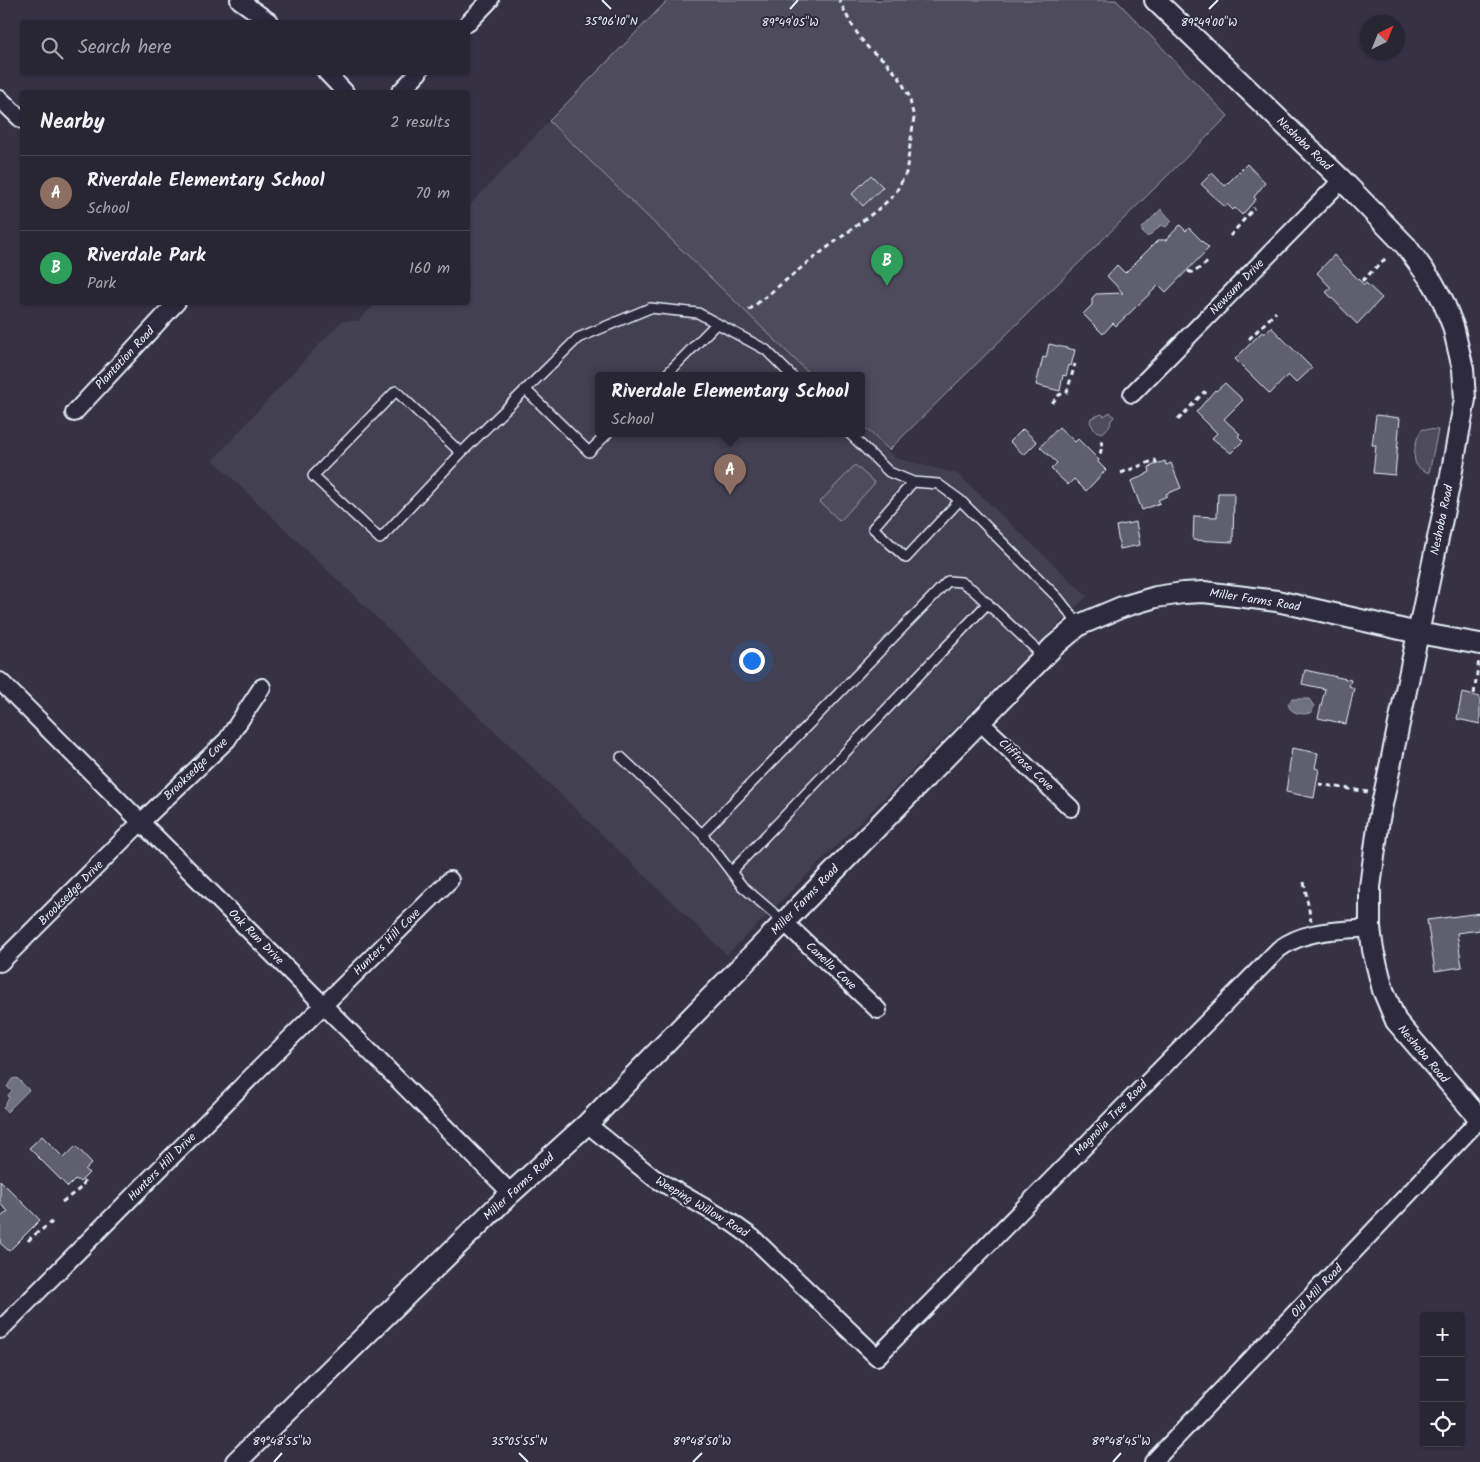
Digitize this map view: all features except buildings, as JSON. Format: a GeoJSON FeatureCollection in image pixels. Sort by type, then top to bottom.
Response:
{"type":"FeatureCollection","features":[{"type":"Feature","properties":{"kind":"street"},"geometry":{"type":"LineString","coordinates":[[239,0],[267,20]]}},
{"type":"Feature","properties":{"kind":"street"},"geometry":{"type":"LineString","coordinates":[[470,21],[490,0]]}},
{"type":"Feature","properties":{"kind":"street","name":"Neshoba Road"},"geometry":{"type":"LineString","coordinates":[[1155,0],[1342,180],[1406,246],[1433,283],[1453,326],[1463,369],[1465,399],[1376,832],[1370,887],[1370,928],[1382,990],[1396,1022],[1480,1119]]}},
{"type":"Feature","properties":{"kind":"street"},"geometry":{"type":"LineString","coordinates":[[329,75],[343,90]]}},
{"type":"Feature","properties":{"kind":"street"},"geometry":{"type":"LineString","coordinates":[[402,90],[416,75]]}},
{"type":"Feature","properties":{"kind":"street"},"geometry":{"type":"LineString","coordinates":[[0,99],[20,118]]}},
{"type":"Feature","properties":{"kind":"street","name":"Newsum Drive"},"geometry":{"type":"LineString","coordinates":[[1132,394],[1342,180]]}},
{"type":"Feature","properties":{"kind":"street","name":"Plantation Road"},"geometry":{"type":"LineString","coordinates":[[74,413],[174,305]]}},
{"type":"Feature","properties":{"kind":"street","name":"Miller Farms Road"},"geometry":{"type":"LineString","coordinates":[[236,1462],[511,1193],[587,1124],[1044,657],[1079,625],[1122,607],[1156,597],[1204,592],[1277,601],[1418,633],[1480,644]]}},
{"type":"Feature","properties":{"kind":"street","name":"Oak Run Drive"},"geometry":{"type":"LineString","coordinates":[[0,680],[511,1193]]}},
{"type":"Feature","properties":{"kind":"street","name":"Brooksedge Cove"},"geometry":{"type":"LineString","coordinates":[[141,822],[227,740],[262,687]]}},
{"type":"Feature","properties":{"kind":"street","name":"Cliffrose Cove"},"geometry":{"type":"LineString","coordinates":[[980,722],[1071,808]]}},
{"type":"Feature","properties":{"kind":"street","name":"Brooksedge Drive"},"geometry":{"type":"LineString","coordinates":[[0,963],[141,822]]}},
{"type":"Feature","properties":{"kind":"street","name":"Hunters Hill Cove"},"geometry":{"type":"LineString","coordinates":[[324,1005],[450,880]]}},
{"type":"Feature","properties":{"kind":"street","name":"Canella Cove"},"geometry":{"type":"LineString","coordinates":[[784,922],[878,1010]]}},
{"type":"Feature","properties":{"kind":"street","name":"Magnolia Tree Road"},"geometry":{"type":"LineString","coordinates":[[877,1357],[1279,949],[1299,937],[1313,933],[1370,928]]}},
{"type":"Feature","properties":{"kind":"street","name":"Hunters Hill Drive"},"geometry":{"type":"LineString","coordinates":[[0,1330],[324,1005]]}},
{"type":"Feature","properties":{"kind":"street","name":"Old Mill Road"},"geometry":{"type":"LineString","coordinates":[[1153,1462],[1480,1119]]}},
{"type":"Feature","properties":{"kind":"street","name":"Weeping Willow Road"},"geometry":{"type":"LineString","coordinates":[[587,1124],[654,1178],[754,1238],[877,1357]]}},
{"type":"Feature","properties":{"kind":"lane"},"geometry":{"type":"LineString","coordinates":[[461,453],[396,391],[313,476],[380,539],[461,453],[578,338],[650,308],[698,313],[766,350],[788,372]]}},
{"type":"Feature","properties":{"kind":"lane"},"geometry":{"type":"LineString","coordinates":[[669,372],[717,323]]}},
{"type":"Feature","properties":{"kind":"lane"},"geometry":{"type":"LineString","coordinates":[[525,390],[588,452],[604,437]]}},
{"type":"Feature","properties":{"kind":"lane"},"geometry":{"type":"LineString","coordinates":[[853,437],[889,472],[913,482],[938,484],[960,500],[1058,598],[1079,625]]}},
{"type":"Feature","properties":{"kind":"lane"},"geometry":{"type":"LineString","coordinates":[[913,482],[873,528],[906,558],[960,500]]}},
{"type":"Feature","properties":{"kind":"lane"},"geometry":{"type":"LineString","coordinates":[[702,834],[948,581],[961,582],[972,589],[1044,657]]}},
{"type":"Feature","properties":{"kind":"lane"},"geometry":{"type":"LineString","coordinates":[[731,872],[988,603]]}},
{"type":"Feature","properties":{"kind":"lane"},"geometry":{"type":"LineString","coordinates":[[621,758],[702,834],[742,886],[784,922]]}},
{"type":"Feature","properties":{"kind":"path"},"geometry":{"type":"LineString","coordinates":[[749,310],[881,207],[894,194],[906,173],[914,118],[909,96],[899,77],[884,60],[870,50],[861,40],[839,0]]}},
{"type":"Feature","properties":{"kind":"path"},"geometry":{"type":"LineString","coordinates":[[1230,236],[1254,208]]}},
{"type":"Feature","properties":{"kind":"path"},"geometry":{"type":"LineString","coordinates":[[1362,281],[1386,258]]}},
{"type":"Feature","properties":{"kind":"path"},"geometry":{"type":"LineString","coordinates":[[1188,271],[1193,273],[1209,261]]}},
{"type":"Feature","properties":{"kind":"path"},"geometry":{"type":"LineString","coordinates":[[1249,339],[1276,312]]}},
{"type":"Feature","properties":{"kind":"path"},"geometry":{"type":"LineString","coordinates":[[1052,403],[1059,395],[1067,392],[1075,364]]}},
{"type":"Feature","properties":{"kind":"path"},"geometry":{"type":"LineString","coordinates":[[1178,420],[1204,392],[1209,395]]}},
{"type":"Feature","properties":{"kind":"path"},"geometry":{"type":"LineString","coordinates":[[1100,454],[1102,447],[1101,439]]}},
{"type":"Feature","properties":{"kind":"path"},"geometry":{"type":"LineString","coordinates":[[1121,473],[1155,460],[1157,464]]}},
{"type":"Feature","properties":{"kind":"path"},"geometry":{"type":"LineString","coordinates":[[1474,694],[1480,656]]}},
{"type":"Feature","properties":{"kind":"path"},"geometry":{"type":"LineString","coordinates":[[1319,784],[1370,792]]}},
{"type":"Feature","properties":{"kind":"path"},"geometry":{"type":"LineString","coordinates":[[1304,882],[1313,933]]}},
{"type":"Feature","properties":{"kind":"path"},"geometry":{"type":"LineString","coordinates":[[62,1202],[82,1187],[85,1179]]}},
{"type":"Feature","properties":{"kind":"path"},"geometry":{"type":"LineString","coordinates":[[28,1241],[36,1232],[44,1229],[52,1222]]}},
{"type":"Feature","properties":{"kind":"shaded area"},"geometry":{"type":"Polygon","coordinates":[[[668,0],[1116,0],[1228,116],[889,450],[865,428],[865,372],[808,372],[549,121],[668,0]]]}},
{"type":"Feature","properties":{"kind":"shaded area"},"geometry":{"type":"Polygon","coordinates":[[[549,121],[808,372],[595,372],[595,437],[865,437],[865,428],[895,458],[958,474],[1087,596],[727,955],[213,460],[342,321],[358,321],[374,305],[470,305],[470,205],[549,121]]]}},
{"type":"Feature","properties":{"kind":"shaded area"},"geometry":{"type":"Polygon","coordinates":[[[1110,412],[1114,417],[1110,422],[1111,424],[1103,433],[1095,431],[1090,422],[1091,418],[1102,414],[1104,416],[1110,412]]]}},
{"type":"Feature","properties":{"kind":"shaded area"},"geometry":{"type":"Polygon","coordinates":[[[1423,429],[1438,430],[1429,473],[1422,470],[1415,460],[1417,440],[1423,429]]]}},
{"type":"Feature","properties":{"kind":"shaded area"},"geometry":{"type":"Polygon","coordinates":[[[855,465],[874,484],[840,521],[820,502],[855,465]]]}},
{"type":"Feature","properties":{"kind":"water"},"geometry":{"type":"Polygon","coordinates":[[[1161,209],[1172,221],[1166,227],[1161,225],[1148,237],[1142,232],[1142,228],[1161,209]]]}},
{"type":"Feature","properties":{"kind":"water"},"geometry":{"type":"Polygon","coordinates":[[[1292,699],[1309,699],[1314,706],[1312,712],[1301,714],[1294,712],[1288,704],[1292,699]]]}},
{"type":"Feature","properties":{"kind":"water"},"geometry":{"type":"Polygon","coordinates":[[[17,1078],[29,1090],[7,1112],[3,1108],[9,1098],[8,1095],[12,1091],[7,1087],[12,1079],[17,1078]]]}},
{"type":"Feature","properties":{"kind":"place","name":"Riverdale Park"},"geometry":{"type":"Point","coordinates":[887,286]}},
{"type":"Feature","properties":{"kind":"place","name":"Riverdale Elementary School"},"geometry":{"type":"Point","coordinates":[730,495]}}]}
